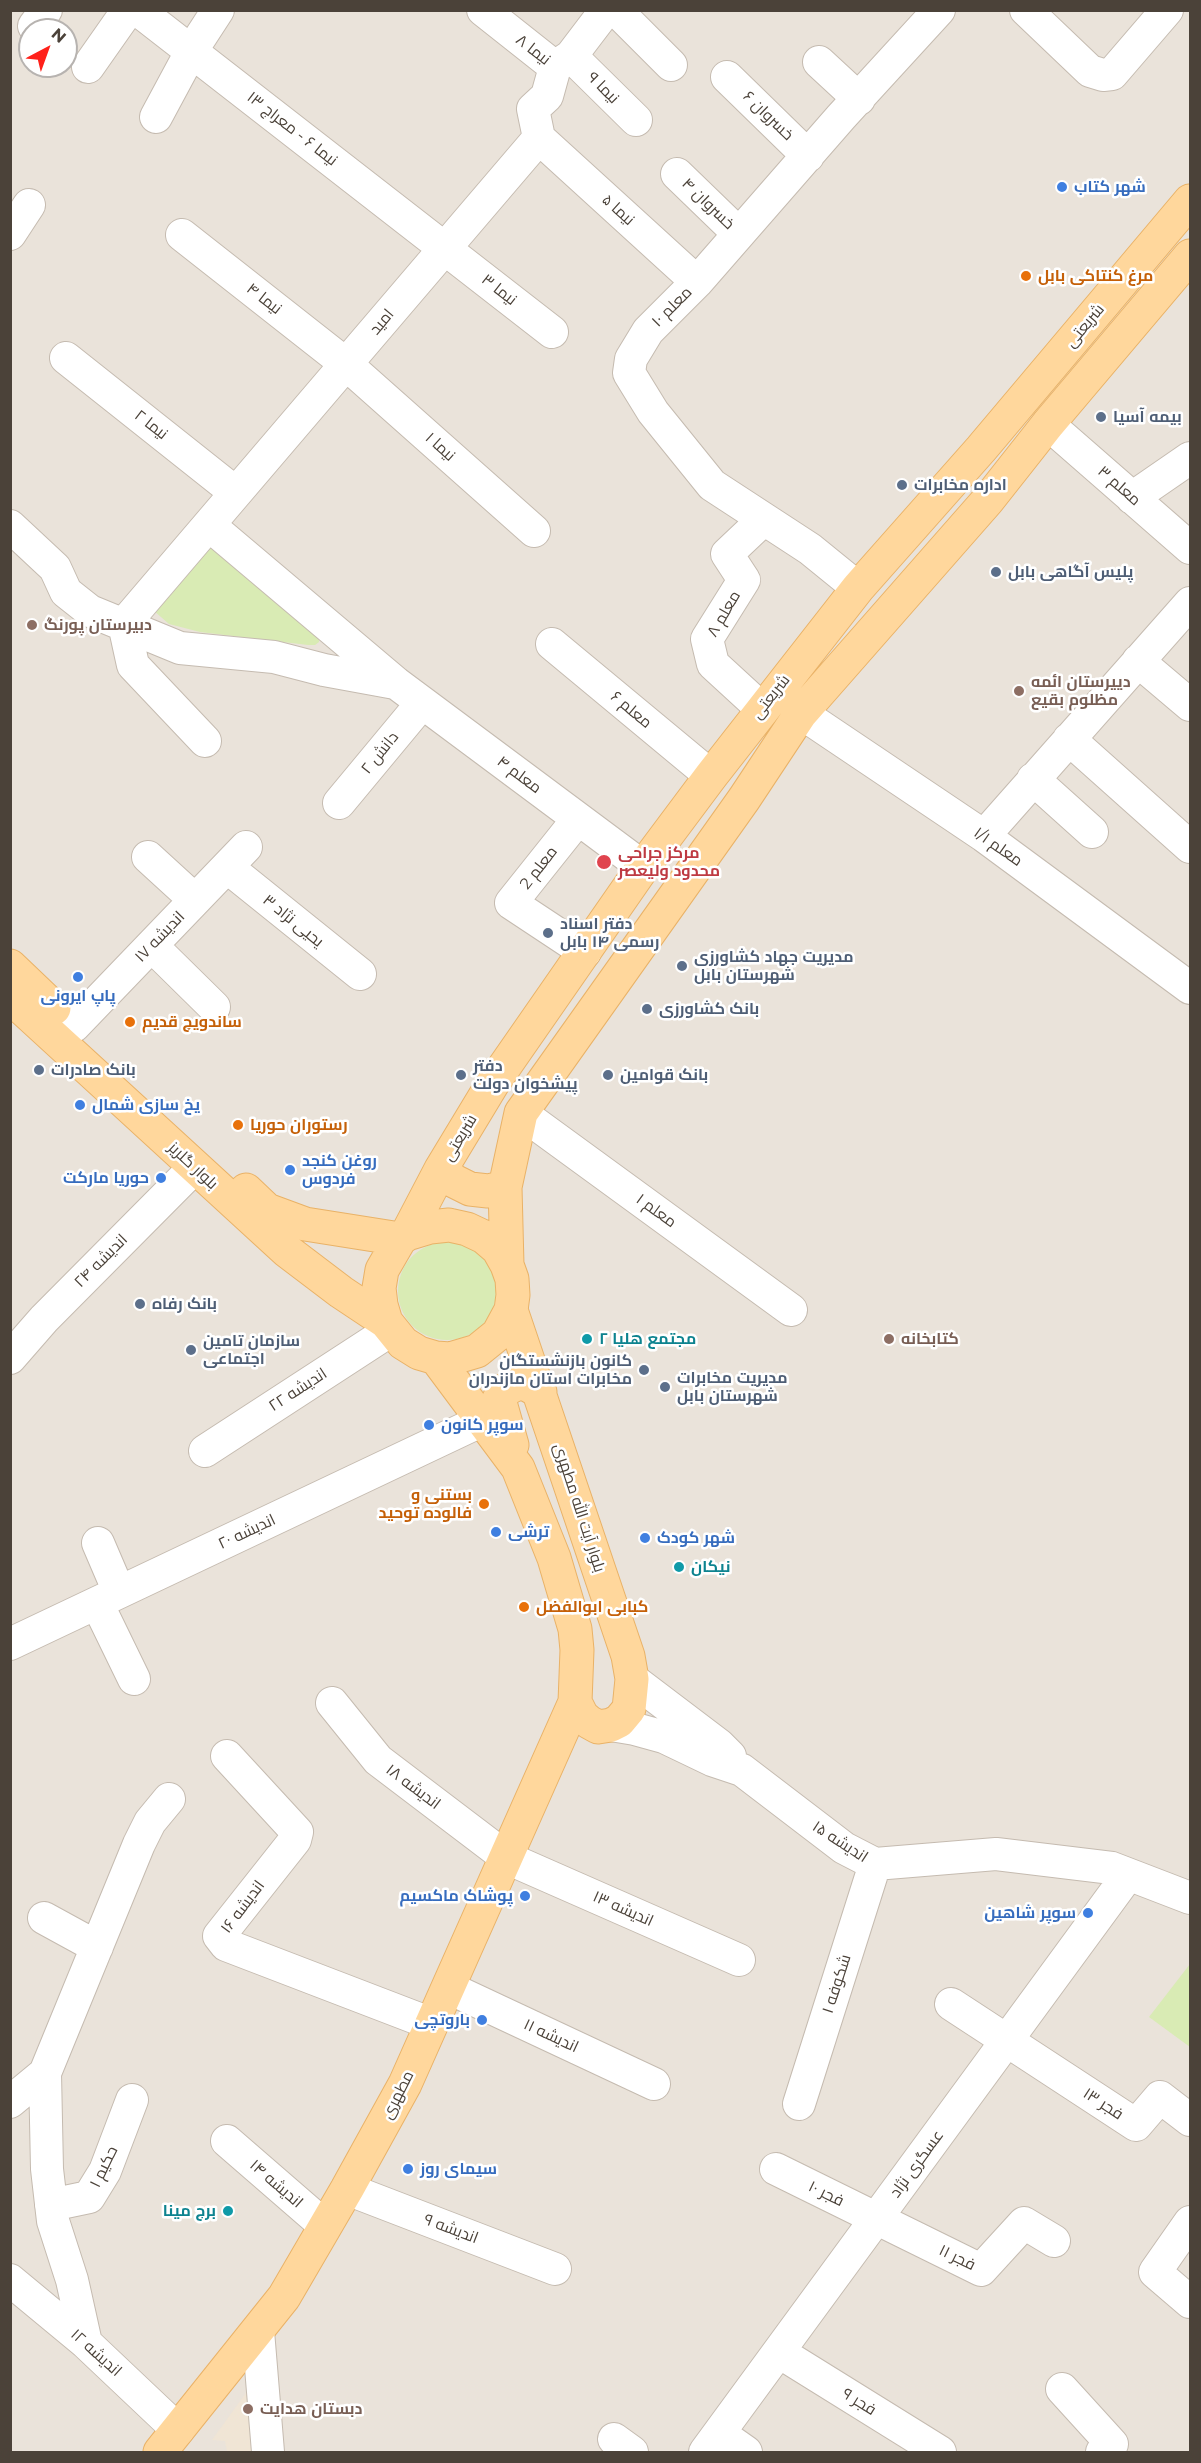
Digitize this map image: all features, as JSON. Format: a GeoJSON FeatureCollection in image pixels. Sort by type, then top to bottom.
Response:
{"type":"FeatureCollection","features":[{"type":"Feature","properties":{"kind":"main road","name":"شریعتی"},"geometry":{"type":"LineString","coordinates":[[404,1237],[441,1169],[494,1083],[643,867],[711,776],[858,588],[959,474],[1191,201]]}},
{"type":"Feature","properties":{"kind":"main road","name":"شریعتی"},"geometry":{"type":"LineString","coordinates":[[507,1265],[505,1187],[521,1113],[744,799],[801,713],[988,500],[1048,424],[1191,256]]}},
{"type":"Feature","properties":{"kind":"main road"},"geometry":{"type":"LineString","coordinates":[[959,474],[988,500]]}},
{"type":"Feature","properties":{"kind":"main road","name":"بلوار گلریز"},"geometry":{"type":"LineString","coordinates":[[10,966],[267,1210],[325,1229],[404,1237]]}},
{"type":"Feature","properties":{"kind":"main road","name":"بلوار گلریز"},"geometry":{"type":"LineString","coordinates":[[10,997],[287,1251],[389,1326]]}},
{"type":"Feature","properties":{"kind":"main road"},"geometry":{"type":"LineString","coordinates":[[441,1169],[454,1181],[470,1189],[488,1191],[505,1187]]}},
{"type":"Feature","properties":{"kind":"main road"},"geometry":{"type":"LineString","coordinates":[[449,1225],[467,1229],[484,1237],[498,1249],[507,1265],[512,1280],[511,1310],[506,1323],[488,1344],[464,1356],[436,1358],[418,1353],[403,1343],[389,1326],[381,1305],[379,1288],[382,1270],[404,1237],[430,1227],[449,1225]]}},
{"type":"Feature","properties":{"kind":"main road","name":"بلوار آیت الله مطهری"},"geometry":{"type":"LineString","coordinates":[[511,1310],[628,1656],[618,1710]]}},
{"type":"Feature","properties":{"kind":"main road"},"geometry":{"type":"LineString","coordinates":[[436,1358],[518,1468]]}},
{"type":"Feature","properties":{"kind":"main road"},"geometry":{"type":"LineString","coordinates":[[540,1392],[526,1384],[516,1384],[505,1390],[499,1399],[518,1468],[554,1558],[575,1629],[577,1650],[575,1702],[582,1716],[618,1710]]}},
{"type":"Feature","properties":{"kind":"main road","name":"مطهری"},"geometry":{"type":"LineString","coordinates":[[169,2441],[284,2297],[405,2084],[575,1702]]}},
{"type":"Feature","properties":{"kind":"main road"},"geometry":{"type":"LineString","coordinates":[[533,1796],[618,1710]]}},
{"type":"Feature","properties":{"kind":"street"},"geometry":{"type":"LineString","coordinates":[[88,67],[128,10]]}},
{"type":"Feature","properties":{"kind":"street","name":"نیما ۶ - معراج ۱۳"},"geometry":{"type":"LineString","coordinates":[[138,10],[445,248]]}},
{"type":"Feature","properties":{"kind":"street"},"geometry":{"type":"LineString","coordinates":[[156,117],[192,50],[218,10]]}},
{"type":"Feature","properties":{"kind":"street","name":"نیما ۸"},"geometry":{"type":"LineString","coordinates":[[483,10],[563,61]]}},
{"type":"Feature","properties":{"kind":"street"},"geometry":{"type":"LineString","coordinates":[[539,138],[533,109],[546,96],[563,61],[606,10]]}},
{"type":"Feature","properties":{"kind":"street"},"geometry":{"type":"LineString","coordinates":[[616,10],[671,65]]}},
{"type":"Feature","properties":{"kind":"street"},"geometry":{"type":"LineString","coordinates":[[1026,10],[1090,71],[1102,75],[1112,74],[1167,10]]}},
{"type":"Feature","properties":{"kind":"street","name":"معلم ۱۰"},"geometry":{"type":"LineString","coordinates":[[858,588],[810,549],[712,485],[653,412],[629,373],[631,359],[648,331],[697,282],[859,99],[925,16]]}},
{"type":"Feature","properties":{"kind":"street","name":"نیما ۹"},"geometry":{"type":"LineString","coordinates":[[563,61],[636,120]]}},
{"type":"Feature","properties":{"kind":"street"},"geometry":{"type":"LineString","coordinates":[[819,62],[859,99]]}},
{"type":"Feature","properties":{"kind":"street","name":"خسروان ۶"},"geometry":{"type":"LineString","coordinates":[[727,77],[808,156]]}},
{"type":"Feature","properties":{"kind":"street","name":"امید"},"geometry":{"type":"LineString","coordinates":[[124,624],[539,138]]}},
{"type":"Feature","properties":{"kind":"street","name":"نیما ۵"},"geometry":{"type":"LineString","coordinates":[[539,138],[697,282]]}},
{"type":"Feature","properties":{"kind":"street","name":"خسروان ۴"},"geometry":{"type":"LineString","coordinates":[[677,174],[738,233]]}},
{"type":"Feature","properties":{"kind":"street"},"geometry":{"type":"LineString","coordinates":[[10,234],[29,205]]}},
{"type":"Feature","properties":{"kind":"street","name":"نیما ۴"},"geometry":{"type":"LineString","coordinates":[[182,235],[346,364]]}},
{"type":"Feature","properties":{"kind":"street","name":"نیما ۳"},"geometry":{"type":"LineString","coordinates":[[445,248],[552,332]]}},
{"type":"Feature","properties":{"kind":"street","name":"نیما ۲"},"geometry":{"type":"LineString","coordinates":[[66,358],[236,493]]}},
{"type":"Feature","properties":{"kind":"street","name":"نیما ۱"},"geometry":{"type":"LineString","coordinates":[[346,364],[534,531]]}},
{"type":"Feature","properties":{"kind":"street","name":"معلم ۳"},"geometry":{"type":"LineString","coordinates":[[1048,424],[1191,548]]}},
{"type":"Feature","properties":{"kind":"street"},"geometry":{"type":"LineString","coordinates":[[1132,498],[1191,458]]}},
{"type":"Feature","properties":{"kind":"street","name":"معلم ۸"},"geometry":{"type":"LineString","coordinates":[[762,709],[713,664],[707,639],[744,580],[727,554],[764,519]]}},
{"type":"Feature","properties":{"kind":"street","name":"معلم ۴"},"geometry":{"type":"LineString","coordinates":[[209,525],[396,683],[643,867]]}},
{"type":"Feature","properties":{"kind":"street"},"geometry":{"type":"LineString","coordinates":[[10,526],[56,568],[66,592],[90,611],[180,648],[274,657],[324,670],[396,683]]}},
{"type":"Feature","properties":{"kind":"street"},"geometry":{"type":"LineString","coordinates":[[984,837],[1191,603]]}},
{"type":"Feature","properties":{"kind":"street"},"geometry":{"type":"LineString","coordinates":[[124,624],[133,664],[205,741]]}},
{"type":"Feature","properties":{"kind":"street","name":"معلم ۶"},"geometry":{"type":"LineString","coordinates":[[552,644],[711,776]]}},
{"type":"Feature","properties":{"kind":"street"},"geometry":{"type":"LineString","coordinates":[[1138,661],[1191,705]]}},
{"type":"Feature","properties":{"kind":"street","name":"دانش ۲"},"geometry":{"type":"LineString","coordinates":[[339,803],[422,703]]}},
{"type":"Feature","properties":{"kind":"street","name":"معلم ۱/۱"},"geometry":{"type":"LineString","coordinates":[[801,713],[984,837],[1191,988]]}},
{"type":"Feature","properties":{"kind":"street"},"geometry":{"type":"LineString","coordinates":[[1069,739],[1191,847]]}},
{"type":"Feature","properties":{"kind":"street"},"geometry":{"type":"LineString","coordinates":[[1033,779],[1092,832]]}},
{"type":"Feature","properties":{"kind":"street","name":"معلم 2"},"geometry":{"type":"LineString","coordinates":[[578,819],[511,903],[585,952]]}},
{"type":"Feature","properties":{"kind":"street"},"geometry":{"type":"LineString","coordinates":[[148,857],[195,900]]}},
{"type":"Feature","properties":{"kind":"street","name":"اندیشه ۱۷"},"geometry":{"type":"LineString","coordinates":[[74,1026],[237,857]]}},
{"type":"Feature","properties":{"kind":"street","name":"یحیی نژاد ۳"},"geometry":{"type":"LineString","coordinates":[[237,857],[360,974]]}},
{"type":"Feature","properties":{"kind":"street"},"geometry":{"type":"LineString","coordinates":[[152,946],[214,1007]]}},
{"type":"Feature","properties":{"kind":"street","name":"معلم ۱"},"geometry":{"type":"LineString","coordinates":[[521,1113],[791,1310]]}},
{"type":"Feature","properties":{"kind":"street","name":"اندیشه ۲۴"},"geometry":{"type":"LineString","coordinates":[[10,1358],[44,1319],[194,1167]]}},
{"type":"Feature","properties":{"kind":"street","name":"اندیشه ۲۲"},"geometry":{"type":"LineString","coordinates":[[205,1451],[389,1326]]}},
{"type":"Feature","properties":{"kind":"street","name":"اندیشه ۲۰"},"geometry":{"type":"LineString","coordinates":[[10,1644],[483,1420]]}},
{"type":"Feature","properties":{"kind":"street"},"geometry":{"type":"LineString","coordinates":[[98,1543],[108,1598],[134,1679]]}},
{"type":"Feature","properties":{"kind":"street","name":"اندیشه ۱۸"},"geometry":{"type":"LineString","coordinates":[[332,1703],[378,1760],[507,1858]]}},
{"type":"Feature","properties":{"kind":"street"},"geometry":{"type":"LineString","coordinates":[[618,1710],[719,1745],[742,1770]]}},
{"type":"Feature","properties":{"kind":"street","name":"اندیشه ۱۵"},"geometry":{"type":"LineString","coordinates":[[618,1710],[635,1729],[664,1737],[712,1760],[742,1770],[844,1848],[875,1864],[996,1854],[1112,1869],[1191,1898]]}},
{"type":"Feature","properties":{"kind":"street","name":"اندیشه ۱۶"},"geometry":{"type":"LineString","coordinates":[[226,1756],[297,1832],[294,1840],[219,1936],[226,1945],[432,2024]]}},
{"type":"Feature","properties":{"kind":"street"},"geometry":{"type":"LineString","coordinates":[[86,2343],[72,2280],[53,2221],[47,2169],[45,2073],[150,1822],[169,1799]]}},
{"type":"Feature","properties":{"kind":"street","name":"اندیشه ١٣"},"geometry":{"type":"LineString","coordinates":[[507,1858],[739,1960]]}},
{"type":"Feature","properties":{"kind":"street","name":"شکوفه ۱"},"geometry":{"type":"LineString","coordinates":[[799,2104],[875,1864]]}},
{"type":"Feature","properties":{"kind":"street","name":"عسگری نژاد"},"geometry":{"type":"LineString","coordinates":[[712,2443],[1128,1875]]}},
{"type":"Feature","properties":{"kind":"street"},"geometry":{"type":"LineString","coordinates":[[44,1918],[97,1947]]}},
{"type":"Feature","properties":{"kind":"street","name":"اندیشه ۱۱"},"geometry":{"type":"LineString","coordinates":[[449,1988],[654,2084]]}},
{"type":"Feature","properties":{"kind":"street"},"geometry":{"type":"LineString","coordinates":[[951,2004],[1007,2041]]}},
{"type":"Feature","properties":{"kind":"street","name":"فجر ۱۳"},"geometry":{"type":"LineString","coordinates":[[1007,2041],[1136,2125],[1161,2097],[1191,2120]]}},
{"type":"Feature","properties":{"kind":"street"},"geometry":{"type":"LineString","coordinates":[[10,2102],[45,2073]]}},
{"type":"Feature","properties":{"kind":"street","name":"حکیم ۱"},"geometry":{"type":"LineString","coordinates":[[51,2205],[89,2197],[105,2171],[132,2100]]}},
{"type":"Feature","properties":{"kind":"street","name":"اندیشه ۱۴"},"geometry":{"type":"LineString","coordinates":[[227,2141],[325,2226]]}},
{"type":"Feature","properties":{"kind":"street","name":"فجر ۱۰"},"geometry":{"type":"LineString","coordinates":[[776,2169],[877,2218]]}},
{"type":"Feature","properties":{"kind":"street","name":"اندیشه ۹"},"geometry":{"type":"LineString","coordinates":[[347,2189],[555,2269]]}},
{"type":"Feature","properties":{"kind":"street","name":"فجر ۱۱"},"geometry":{"type":"LineString","coordinates":[[877,2218],[981,2270],[1024,2223],[1054,2241]]}},
{"type":"Feature","properties":{"kind":"street"},"geometry":{"type":"LineString","coordinates":[[1191,2222],[1155,2272],[1191,2302]]}},
{"type":"Feature","properties":{"kind":"street","name":"اندیشه ۱۲"},"geometry":{"type":"LineString","coordinates":[[10,2280],[86,2343],[169,2441]]}},
{"type":"Feature","properties":{"kind":"street"},"geometry":{"type":"LineString","coordinates":[[258,2331],[268,2452]]}},
{"type":"Feature","properties":{"kind":"street","name":"فجر ۹"},"geometry":{"type":"LineString","coordinates":[[779,2352],[939,2452]]}},
{"type":"Feature","properties":{"kind":"street"},"geometry":{"type":"LineString","coordinates":[[1062,2390],[1112,2444],[1102,2452]]}},
{"type":"Feature","properties":{"kind":"street"},"geometry":{"type":"LineString","coordinates":[[712,2443],[746,2452]]}},
{"type":"Feature","properties":{"kind":"shaded area"},"geometry":{"type":"Polygon","coordinates":[[[11,11],[1190,11],[1190,2452],[11,2452],[11,11]]]}},
{"type":"Feature","properties":{"kind":"shaded area","name":"دبستان هدایت"},"geometry":{"type":"Polygon","coordinates":[[[256,2379],[269,2452],[227,2452],[225,2441],[212,2440],[256,2379]]]}},
{"type":"Feature","properties":{"kind":"green space"},"geometry":{"type":"Polygon","coordinates":[[[210,542],[319,634],[319,642],[315,645],[308,645],[200,632],[169,624],[153,610],[210,542]]]}},
{"type":"Feature","properties":{"kind":"green space"},"geometry":{"type":"Polygon","coordinates":[[[447,1242],[466,1245],[482,1256],[493,1272],[496,1291],[493,1310],[482,1326],[466,1337],[447,1340],[428,1337],[412,1326],[401,1310],[398,1291],[401,1272],[412,1256],[428,1245],[447,1242]]]}},
{"type":"Feature","properties":{"kind":"green space"},"geometry":{"type":"Polygon","coordinates":[[[1190,1964],[1190,2047],[1149,2017],[1190,1964]]]}},
{"type":"Feature","properties":{"kind":"place","name":"شهر کتاب"},"geometry":{"type":"Point","coordinates":[1062,187]}},
{"type":"Feature","properties":{"kind":"place","name":"مرغ کنتاکی بابل"},"geometry":{"type":"Point","coordinates":[1026,276]}},
{"type":"Feature","properties":{"kind":"place","name":"بیمه آسیا"},"geometry":{"type":"Point","coordinates":[1101,417]}},
{"type":"Feature","properties":{"kind":"place","name":"اداره مخابرات"},"geometry":{"type":"Point","coordinates":[902,485]}},
{"type":"Feature","properties":{"kind":"place","name":"پلیس آگاهی بابل"},"geometry":{"type":"Point","coordinates":[996,572]}},
{"type":"Feature","properties":{"kind":"place","name":"دبیرستان پورنگ"},"geometry":{"type":"Point","coordinates":[32,625]}},
{"type":"Feature","properties":{"kind":"place","name":"دییرستان ائمه مظلوم بقیع"},"geometry":{"type":"Point","coordinates":[1019,691]}},
{"type":"Feature","properties":{"kind":"place","name":"مرکز جراحی محدود ولیعصر"},"geometry":{"type":"Point","coordinates":[604,862]}},
{"type":"Feature","properties":{"kind":"place","name":"دفتر اسناد رسمی ۱۴ بابل"},"geometry":{"type":"Point","coordinates":[548,933]}},
{"type":"Feature","properties":{"kind":"place","name":"مدیریت جهاد کشاورزی شهرستان بابل"},"geometry":{"type":"Point","coordinates":[682,966]}},
{"type":"Feature","properties":{"kind":"place","name":"پاپ ایرونی"},"geometry":{"type":"Point","coordinates":[78,977]}},
{"type":"Feature","properties":{"kind":"place","name":"بانک کشاورزی"},"geometry":{"type":"Point","coordinates":[647,1009]}},
{"type":"Feature","properties":{"kind":"place","name":"ساندویچ قدیم"},"geometry":{"type":"Point","coordinates":[130,1022]}},
{"type":"Feature","properties":{"kind":"place","name":"بانک صادرات"},"geometry":{"type":"Point","coordinates":[39,1070]}},
{"type":"Feature","properties":{"kind":"place","name":"دفتر پیشخوان دولت"},"geometry":{"type":"Point","coordinates":[461,1075]}},
{"type":"Feature","properties":{"kind":"place","name":"بانک قوامین"},"geometry":{"type":"Point","coordinates":[608,1075]}},
{"type":"Feature","properties":{"kind":"place","name":"یخ سازی شمال"},"geometry":{"type":"Point","coordinates":[80,1105]}},
{"type":"Feature","properties":{"kind":"place","name":"رستوران حوریا"},"geometry":{"type":"Point","coordinates":[238,1125]}},
{"type":"Feature","properties":{"kind":"place","name":"روغن کنجد فردوس"},"geometry":{"type":"Point","coordinates":[290,1170]}},
{"type":"Feature","properties":{"kind":"place","name":"حوریا مارکت"},"geometry":{"type":"Point","coordinates":[161,1178]}},
{"type":"Feature","properties":{"kind":"place","name":"بانک رفاه"},"geometry":{"type":"Point","coordinates":[140,1304]}},
{"type":"Feature","properties":{"kind":"place","name":"مجتمع هلیا ۲"},"geometry":{"type":"Point","coordinates":[587,1339]}},
{"type":"Feature","properties":{"kind":"place","name":"کتابخانه"},"geometry":{"type":"Point","coordinates":[889,1339]}},
{"type":"Feature","properties":{"kind":"place","name":"سازمان تامین اجتماعی"},"geometry":{"type":"Point","coordinates":[191,1350]}},
{"type":"Feature","properties":{"kind":"place","name":"کانون بازنشستگان مخابرات استان مازندران"},"geometry":{"type":"Point","coordinates":[644,1370]}},
{"type":"Feature","properties":{"kind":"place","name":"مدیریت مخابرات شهرستان بابل"},"geometry":{"type":"Point","coordinates":[665,1387]}},
{"type":"Feature","properties":{"kind":"place","name":"سوپر کانون"},"geometry":{"type":"Point","coordinates":[429,1425]}},
{"type":"Feature","properties":{"kind":"place","name":"بستنی و فالوده توحید"},"geometry":{"type":"Point","coordinates":[484,1504]}},
{"type":"Feature","properties":{"kind":"place","name":"ترشی"},"geometry":{"type":"Point","coordinates":[496,1532]}},
{"type":"Feature","properties":{"kind":"place","name":"شهر کودک"},"geometry":{"type":"Point","coordinates":[645,1538]}},
{"type":"Feature","properties":{"kind":"place","name":"نیکان"},"geometry":{"type":"Point","coordinates":[679,1567]}},
{"type":"Feature","properties":{"kind":"place","name":"کبابی ابوالفضل"},"geometry":{"type":"Point","coordinates":[524,1607]}},
{"type":"Feature","properties":{"kind":"place","name":"پوشاک ماکسیم"},"geometry":{"type":"Point","coordinates":[525,1896]}},
{"type":"Feature","properties":{"kind":"place","name":"سوپر شاهین"},"geometry":{"type":"Point","coordinates":[1088,1913]}},
{"type":"Feature","properties":{"kind":"place","name":"باروتچی"},"geometry":{"type":"Point","coordinates":[482,2020]}},
{"type":"Feature","properties":{"kind":"place","name":"سیمای روز"},"geometry":{"type":"Point","coordinates":[408,2169]}},
{"type":"Feature","properties":{"kind":"place","name":"برج مینا"},"geometry":{"type":"Point","coordinates":[228,2211]}},
{"type":"Feature","properties":{"kind":"place","name":"دبستان هدایت"},"geometry":{"type":"Point","coordinates":[248,2409]}}]}
